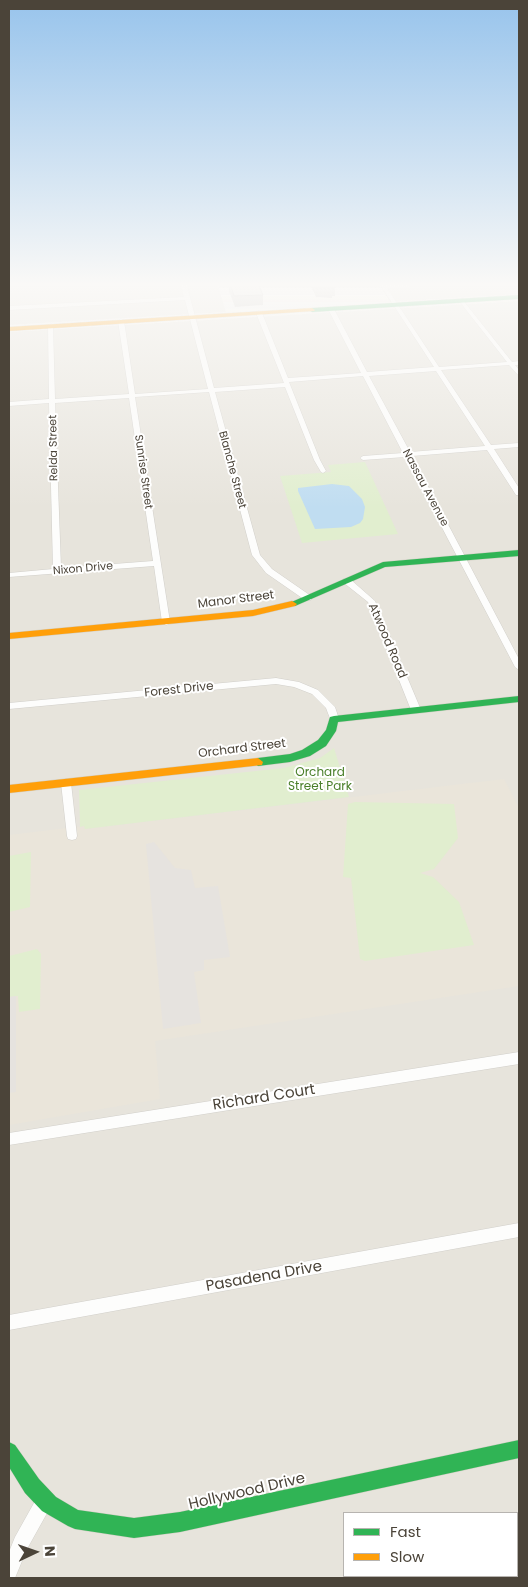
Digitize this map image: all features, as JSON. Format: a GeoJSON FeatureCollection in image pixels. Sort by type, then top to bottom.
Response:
{"type":"FeatureCollection","features":[{"type":"Feature","properties":{"kind":"street","name":"Relda Street"},"geometry":{"type":"LineString","coordinates":[[51,360],[57,571]]}},
{"type":"Feature","properties":{"kind":"street","name":"Sunrise Street"},"geometry":{"type":"LineString","coordinates":[[127,360],[166,622]]}},
{"type":"Feature","properties":{"kind":"street","name":"Blanche Street"},"geometry":{"type":"LineString","coordinates":[[202,360],[256,556],[269,571],[308,598]]}},
{"type":"Feature","properties":{"kind":"street"},"geometry":{"type":"LineString","coordinates":[[277,360],[323,471]]}},
{"type":"Feature","properties":{"kind":"street","name":"Nassau Avenue"},"geometry":{"type":"LineString","coordinates":[[358,360],[519,667]]}},
{"type":"Feature","properties":{"kind":"street"},"geometry":{"type":"LineString","coordinates":[[432,360],[519,493]]}},
{"type":"Feature","properties":{"kind":"street"},"geometry":{"type":"LineString","coordinates":[[508,360],[519,374]]}},
{"type":"Feature","properties":{"kind":"street"},"geometry":{"type":"LineString","coordinates":[[9,404],[210,391],[365,374],[519,363]]}},
{"type":"Feature","properties":{"kind":"street"},"geometry":{"type":"LineString","coordinates":[[364,458],[519,446]]}},
{"type":"Feature","properties":{"kind":"street","name":"Manor Street"},"geometry":{"type":"LineString","coordinates":[[9,636],[253,614],[285,607],[383,565],[519,553]]}},
{"type":"Feature","properties":{"kind":"street","name":"Nixon Drive"},"geometry":{"type":"LineString","coordinates":[[9,575],[157,562]]}},
{"type":"Feature","properties":{"kind":"street","name":"Atwood Road"},"geometry":{"type":"LineString","coordinates":[[347,581],[371,601],[376,610],[416,710]]}},
{"type":"Feature","properties":{"kind":"street","name":"Forest Drive"},"geometry":{"type":"LineString","coordinates":[[9,706],[276,681],[296,684],[315,692],[330,707],[334,718]]}},
{"type":"Feature","properties":{"kind":"street"},"geometry":{"type":"LineString","coordinates":[[334,718],[519,699]]}},
{"type":"Feature","properties":{"kind":"street","name":"Orchard Street"},"geometry":{"type":"LineString","coordinates":[[9,789],[290,758],[306,753],[322,743],[331,731],[334,718]]}},
{"type":"Feature","properties":{"kind":"street"},"geometry":{"type":"LineString","coordinates":[[66,783],[72,836]]}},
{"type":"Feature","properties":{"kind":"street","name":"Richard Court"},"geometry":{"type":"LineString","coordinates":[[9,1139],[519,1058]]}},
{"type":"Feature","properties":{"kind":"street","name":"Pasadena Drive"},"geometry":{"type":"LineString","coordinates":[[9,1323],[519,1230]]}},
{"type":"Feature","properties":{"kind":"street","name":"Hollywood Drive"},"geometry":{"type":"LineString","coordinates":[[9,1451],[32,1486],[49,1504],[75,1519],[134,1528],[180,1522],[519,1449]]}},
{"type":"Feature","properties":{"kind":"street"},"geometry":{"type":"LineString","coordinates":[[9,1572],[21,1543],[45,1500]]}},
{"type":"Feature","properties":{"kind":"shaded area"},"geometry":{"type":"Polygon","coordinates":[[[9,360],[519,360],[519,1578],[9,1578],[9,360]]]}},
{"type":"Feature","properties":{"kind":"shaded area"},"geometry":{"type":"Polygon","coordinates":[[[504,779],[519,808],[519,986],[155,1041],[160,1099],[9,1125],[9,835],[84,826],[85,829],[504,779]]]}},
{"type":"Feature","properties":{"kind":"shaded area"},"geometry":{"type":"Polygon","coordinates":[[[154,842],[175,868],[191,870],[195,888],[218,886],[230,957],[204,960],[204,970],[194,972],[201,1023],[163,1029],[146,844],[154,842]]]}},
{"type":"Feature","properties":{"kind":"shaded area"},"geometry":{"type":"Polygon","coordinates":[[[16,996],[16,1092],[9,1093],[9,997],[16,996]]]}},
{"type":"Feature","properties":{"kind":"green space"},"geometry":{"type":"Polygon","coordinates":[[[365,462],[398,534],[302,543],[280,476],[331,472],[328,465],[365,462]]]}},
{"type":"Feature","properties":{"kind":"green space","name":"Orchard Street Park"},"geometry":{"type":"Polygon","coordinates":[[[334,748],[349,797],[85,829],[84,826],[80,827],[79,790],[284,768],[320,758],[334,748]]]}},
{"type":"Feature","properties":{"kind":"green space"},"geometry":{"type":"Polygon","coordinates":[[[355,802],[454,804],[458,838],[434,869],[420,873],[433,877],[459,902],[474,945],[365,961],[360,959],[351,878],[343,877],[348,804],[355,802]]]}},
{"type":"Feature","properties":{"kind":"green space"},"geometry":{"type":"Polygon","coordinates":[[[31,852],[30,907],[9,912],[9,856],[31,852]]]}},
{"type":"Feature","properties":{"kind":"green space"},"geometry":{"type":"Polygon","coordinates":[[[37,949],[41,954],[40,1009],[19,1012],[18,996],[9,997],[9,956],[37,949]]]}},
{"type":"Feature","properties":{"kind":"water"},"geometry":{"type":"Polygon","coordinates":[[[332,484],[349,486],[362,499],[365,507],[363,519],[360,523],[351,527],[315,529],[298,488],[332,484]]]}},
{"type":"Feature","properties":{"kind":"traffic: fast"},"geometry":{"type":"LineString","coordinates":[[292,604],[383,565],[519,553]]}},
{"type":"Feature","properties":{"kind":"traffic: fast"},"geometry":{"type":"LineString","coordinates":[[258,762],[290,758],[306,753],[322,743],[331,731],[334,719],[519,699]]}},
{"type":"Feature","properties":{"kind":"traffic: fast"},"geometry":{"type":"LineString","coordinates":[[9,1451],[32,1486],[49,1504],[75,1519],[134,1528],[180,1522],[519,1449]]}},
{"type":"Feature","properties":{"kind":"traffic: slow"},"geometry":{"type":"LineString","coordinates":[[9,636],[253,613],[292,604]]}},
{"type":"Feature","properties":{"kind":"traffic: slow"},"geometry":{"type":"LineString","coordinates":[[9,789],[258,762]]}}]}
